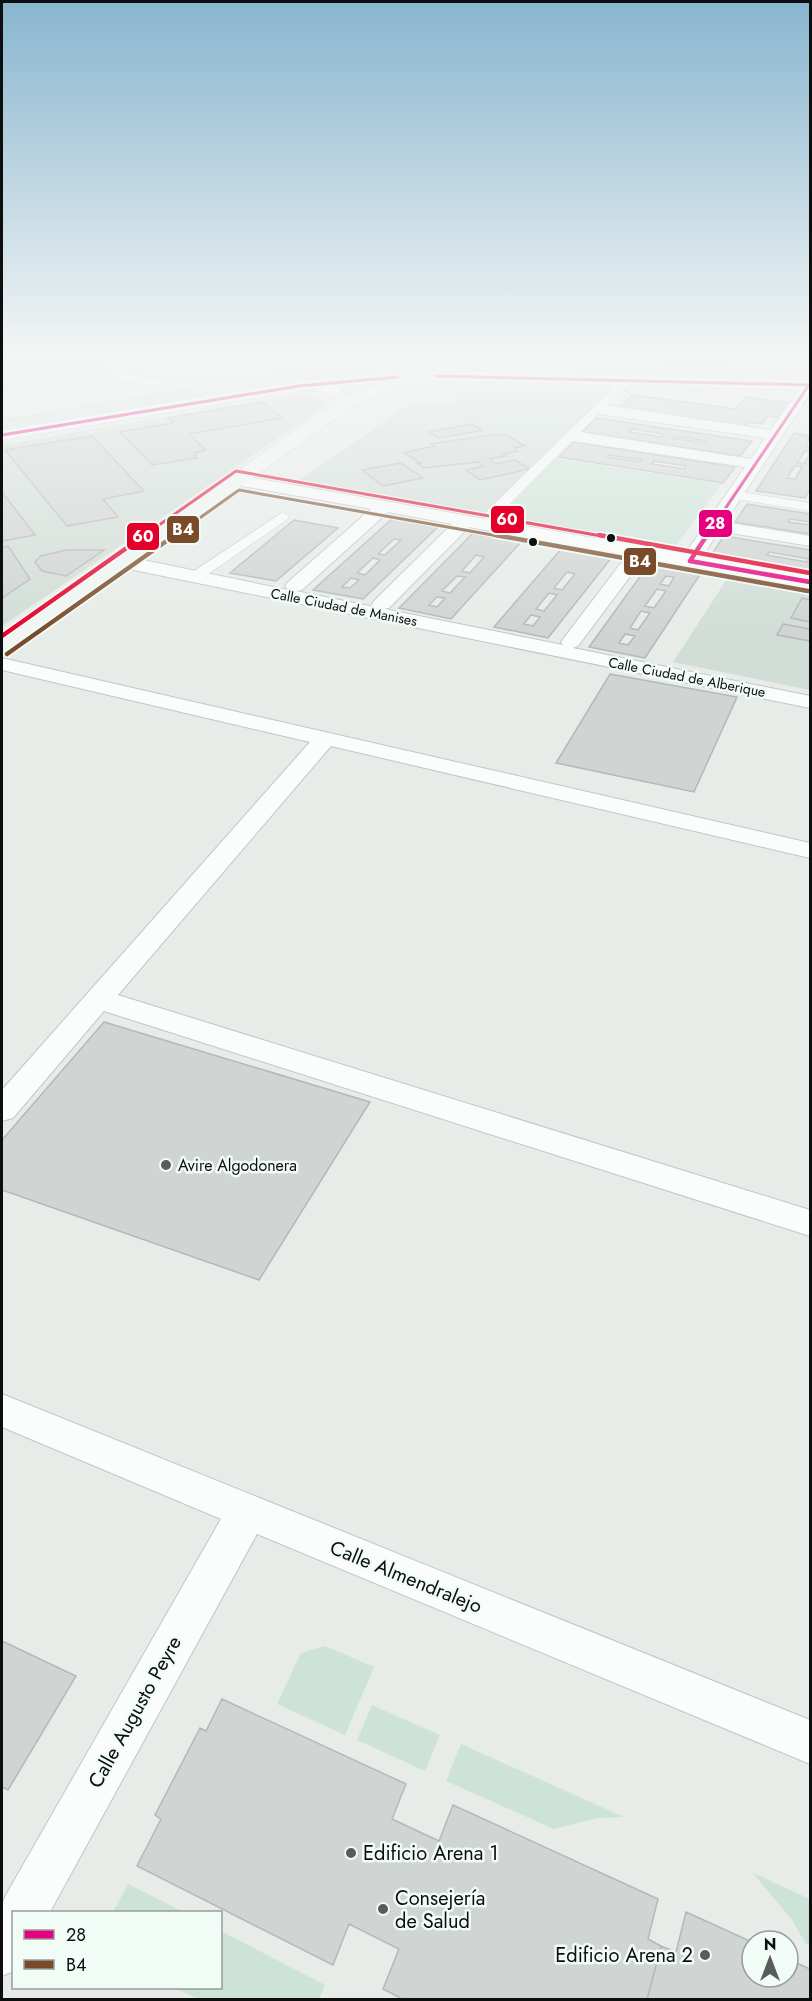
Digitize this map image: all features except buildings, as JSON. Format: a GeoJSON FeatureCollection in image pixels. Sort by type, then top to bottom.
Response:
{"type":"FeatureCollection","features":[{"type":"Feature","properties":{"kind":"main road"},"geometry":{"type":"LineString","coordinates":[[2,647],[282,447]]}},
{"type":"Feature","properties":{"kind":"street"},"geometry":{"type":"LineString","coordinates":[[490,516],[561,447]]}},
{"type":"Feature","properties":{"kind":"street"},"geometry":{"type":"LineString","coordinates":[[647,447],[755,464]]}},
{"type":"Feature","properties":{"kind":"street"},"geometry":{"type":"LineString","coordinates":[[690,561],[755,464],[769,447]]}},
{"type":"Feature","properties":{"kind":"street"},"geometry":{"type":"LineString","coordinates":[[237,480],[810,582]]}},
{"type":"Feature","properties":{"kind":"street"},"geometry":{"type":"LineString","coordinates":[[315,494],[295,511],[365,523]]}},
{"type":"Feature","properties":{"kind":"street"},"geometry":{"type":"LineString","coordinates":[[734,495],[810,507]]}},
{"type":"Feature","properties":{"kind":"street"},"geometry":{"type":"LineString","coordinates":[[290,591],[384,507]]}},
{"type":"Feature","properties":{"kind":"street"},"geometry":{"type":"LineString","coordinates":[[196,576],[283,516]]}},
{"type":"Feature","properties":{"kind":"street"},"geometry":{"type":"LineString","coordinates":[[378,608],[465,521]]}},
{"type":"Feature","properties":{"kind":"street"},"geometry":{"type":"LineString","coordinates":[[714,525],[810,542]]}},
{"type":"Feature","properties":{"kind":"street"},"geometry":{"type":"LineString","coordinates":[[568,647],[639,552]]}},
{"type":"Feature","properties":{"kind":"street","name":"Calle Ciudad de Manises"},"geometry":{"type":"LineString","coordinates":[[124,562],[290,591],[568,647]]}},
{"type":"Feature","properties":{"kind":"street","name":"Calle Ciudad de Alberique"},"geometry":{"type":"LineString","coordinates":[[568,647],[810,702]]}},
{"type":"Feature","properties":{"kind":"street"},"geometry":{"type":"LineString","coordinates":[[2,664],[810,850]]}},
{"type":"Feature","properties":{"kind":"street"},"geometry":{"type":"LineString","coordinates":[[2,1110],[326,738]]}},
{"type":"Feature","properties":{"kind":"street"},"geometry":{"type":"LineString","coordinates":[[98,999],[810,1223]]}},
{"type":"Feature","properties":{"kind":"street","name":"Calle Almendralejo"},"geometry":{"type":"LineString","coordinates":[[2,1410],[810,1742]]}},
{"type":"Feature","properties":{"kind":"street","name":"Calle Augusto Peyre"},"geometry":{"type":"LineString","coordinates":[[24,1911],[247,1512]]}},
{"type":"Feature","properties":{"kind":"street"},"geometry":{"type":"LineString","coordinates":[[2,1951],[12,1933]]}},
{"type":"Feature","properties":{"kind":"shaded area"},"geometry":{"type":"Polygon","coordinates":[[[2,447],[265,447],[2,626],[2,447]]]}},
{"type":"Feature","properties":{"kind":"shaded area"},"geometry":{"type":"Polygon","coordinates":[[[347,447],[555,447],[487,513],[300,480],[347,447]]]}},
{"type":"Feature","properties":{"kind":"shaded area"},"geometry":{"type":"Polygon","coordinates":[[[555,458],[721,484],[674,548],[496,517],[555,458]]]}},
{"type":"Feature","properties":{"kind":"shaded area"},"geometry":{"type":"Polygon","coordinates":[[[727,579],[810,594],[810,690],[673,662],[727,579]]]}},
{"type":"Feature","properties":{"kind":"shaded area"},"geometry":{"type":"Polygon","coordinates":[[[325,1646],[374,1667],[345,1735],[277,1704],[301,1653],[325,1646]]]}},
{"type":"Feature","properties":{"kind":"shaded area"},"geometry":{"type":"Polygon","coordinates":[[[372,1705],[440,1735],[425,1771],[357,1740],[372,1705]]]}},
{"type":"Feature","properties":{"kind":"shaded area"},"geometry":{"type":"Polygon","coordinates":[[[461,1744],[624,1817],[598,1818],[554,1829],[446,1781],[461,1744]]]}},
{"type":"Feature","properties":{"kind":"shaded area"},"geometry":{"type":"Polygon","coordinates":[[[753,1873],[810,1899],[810,1946],[806,1944],[800,1929],[797,1929],[753,1873]]]}},
{"type":"Feature","properties":{"kind":"shaded area"},"geometry":{"type":"Polygon","coordinates":[[[128,1884],[182,1911],[114,1911],[128,1884]]]}},
{"type":"Feature","properties":{"kind":"shaded area"},"geometry":{"type":"Polygon","coordinates":[[[222,1932],[325,1985],[319,1999],[198,1999],[177,1989],[222,1989],[222,1932]]]}},
{"type":"Feature","properties":{"kind":"transit line","name":"28"},"geometry":{"type":"LineString","coordinates":[[767,447],[690,561],[810,582]]}},
{"type":"Feature","properties":{"kind":"transit line","name":"60"},"geometry":{"type":"LineString","coordinates":[[2,636],[236,471],[810,573]]}},
{"type":"Feature","properties":{"kind":"transit line","name":"B4"},"geometry":{"type":"LineString","coordinates":[[7,654],[239,490],[808,591]]}},
{"type":"Feature","properties":{"kind":"place","name":"Avire Algodonera"},"geometry":{"type":"Point","coordinates":[166,1165]}},
{"type":"Feature","properties":{"kind":"place","name":"Edificio Arena 1"},"geometry":{"type":"Point","coordinates":[351,1853]}},
{"type":"Feature","properties":{"kind":"place","name":"Consejería de Salud"},"geometry":{"type":"Point","coordinates":[383,1909]}},
{"type":"Feature","properties":{"kind":"place","name":"Edificio Arena 2"},"geometry":{"type":"Point","coordinates":[705,1955]}}]}
